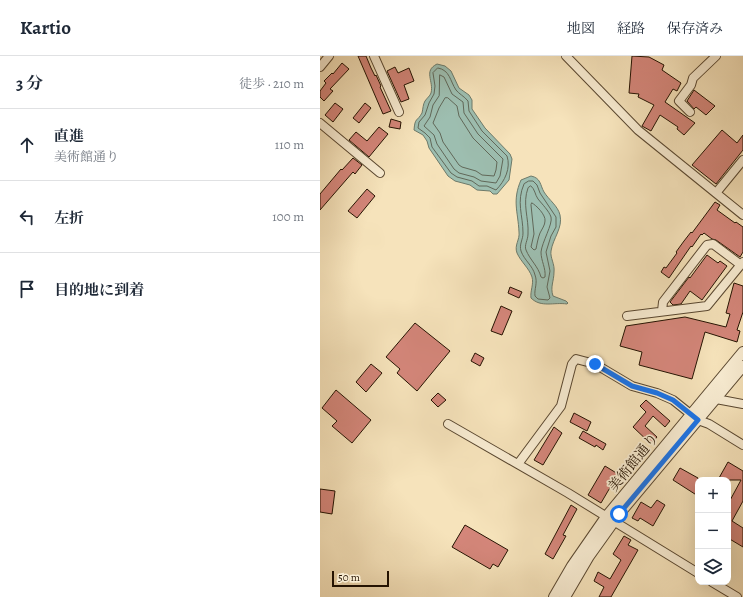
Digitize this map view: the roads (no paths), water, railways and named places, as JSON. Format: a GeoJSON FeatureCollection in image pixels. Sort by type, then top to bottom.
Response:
{"type":"FeatureCollection","features":[{"type":"Feature","properties":{"kind":"street"},"geometry":{"type":"LineString","coordinates":[[320,67],[329,56]]}},
{"type":"Feature","properties":{"kind":"street"},"geometry":{"type":"LineString","coordinates":[[374,56],[399,112]]}},
{"type":"Feature","properties":{"kind":"street"},"geometry":{"type":"LineString","coordinates":[[566,56],[638,130],[743,215]]}},
{"type":"Feature","properties":{"kind":"street"},"geometry":{"type":"LineString","coordinates":[[690,112],[679,101],[691,85],[693,78],[716,56]]}},
{"type":"Feature","properties":{"kind":"street"},"geometry":{"type":"LineString","coordinates":[[320,123],[380,173]]}},
{"type":"Feature","properties":{"kind":"street"},"geometry":{"type":"LineString","coordinates":[[716,193],[743,160]]}},
{"type":"Feature","properties":{"kind":"street"},"geometry":{"type":"LineString","coordinates":[[627,316],[707,306],[742,263],[713,244],[707,245],[663,302],[662,311]]}},
{"type":"Feature","properties":{"kind":"street","name":"美術館通り"},"geometry":{"type":"LineString","coordinates":[[554,597],[572,566],[694,417],[743,352]]}},
{"type":"Feature","properties":{"kind":"street"},"geometry":{"type":"LineString","coordinates":[[518,464],[561,406],[572,364],[576,359],[595,364],[632,386],[657,393],[673,400],[694,417],[709,424],[743,445]]}},
{"type":"Feature","properties":{"kind":"street","name":"美術館通り"},"geometry":{"type":"LineString","coordinates":[[694,417],[716,399],[743,366]]}},
{"type":"Feature","properties":{"kind":"street"},"geometry":{"type":"LineString","coordinates":[[716,399],[743,404]]}},
{"type":"Feature","properties":{"kind":"street"},"geometry":{"type":"LineString","coordinates":[[448,424],[568,493],[609,520],[695,571]]}},
{"type":"Feature","properties":{"kind":"street","name":"美術館通り"},"geometry":{"type":"LineString","coordinates":[[565,597],[609,520]]}},
{"type":"Feature","properties":{"kind":"street"},"geometry":{"type":"LineString","coordinates":[[717,585],[737,597]]}},
{"type":"Feature","properties":{"kind":"water"},"geometry":{"type":"Polygon","coordinates":[[[437,64],[445,66],[451,71],[459,88],[469,95],[472,100],[472,109],[485,128],[510,154],[512,159],[509,180],[497,194],[493,194],[490,191],[477,190],[470,185],[455,181],[448,176],[429,148],[423,135],[414,130],[416,121],[422,113],[424,102],[431,93],[430,73],[433,67],[437,64]]]}},
{"type":"Feature","properties":{"kind":"water"},"geometry":{"type":"Polygon","coordinates":[[[531,176],[537,178],[540,182],[544,192],[560,215],[561,220],[559,229],[551,251],[554,269],[552,290],[553,296],[566,301],[568,303],[567,304],[543,304],[531,298],[533,282],[532,277],[516,250],[519,235],[516,206],[518,187],[521,180],[531,176]]]}}]}
